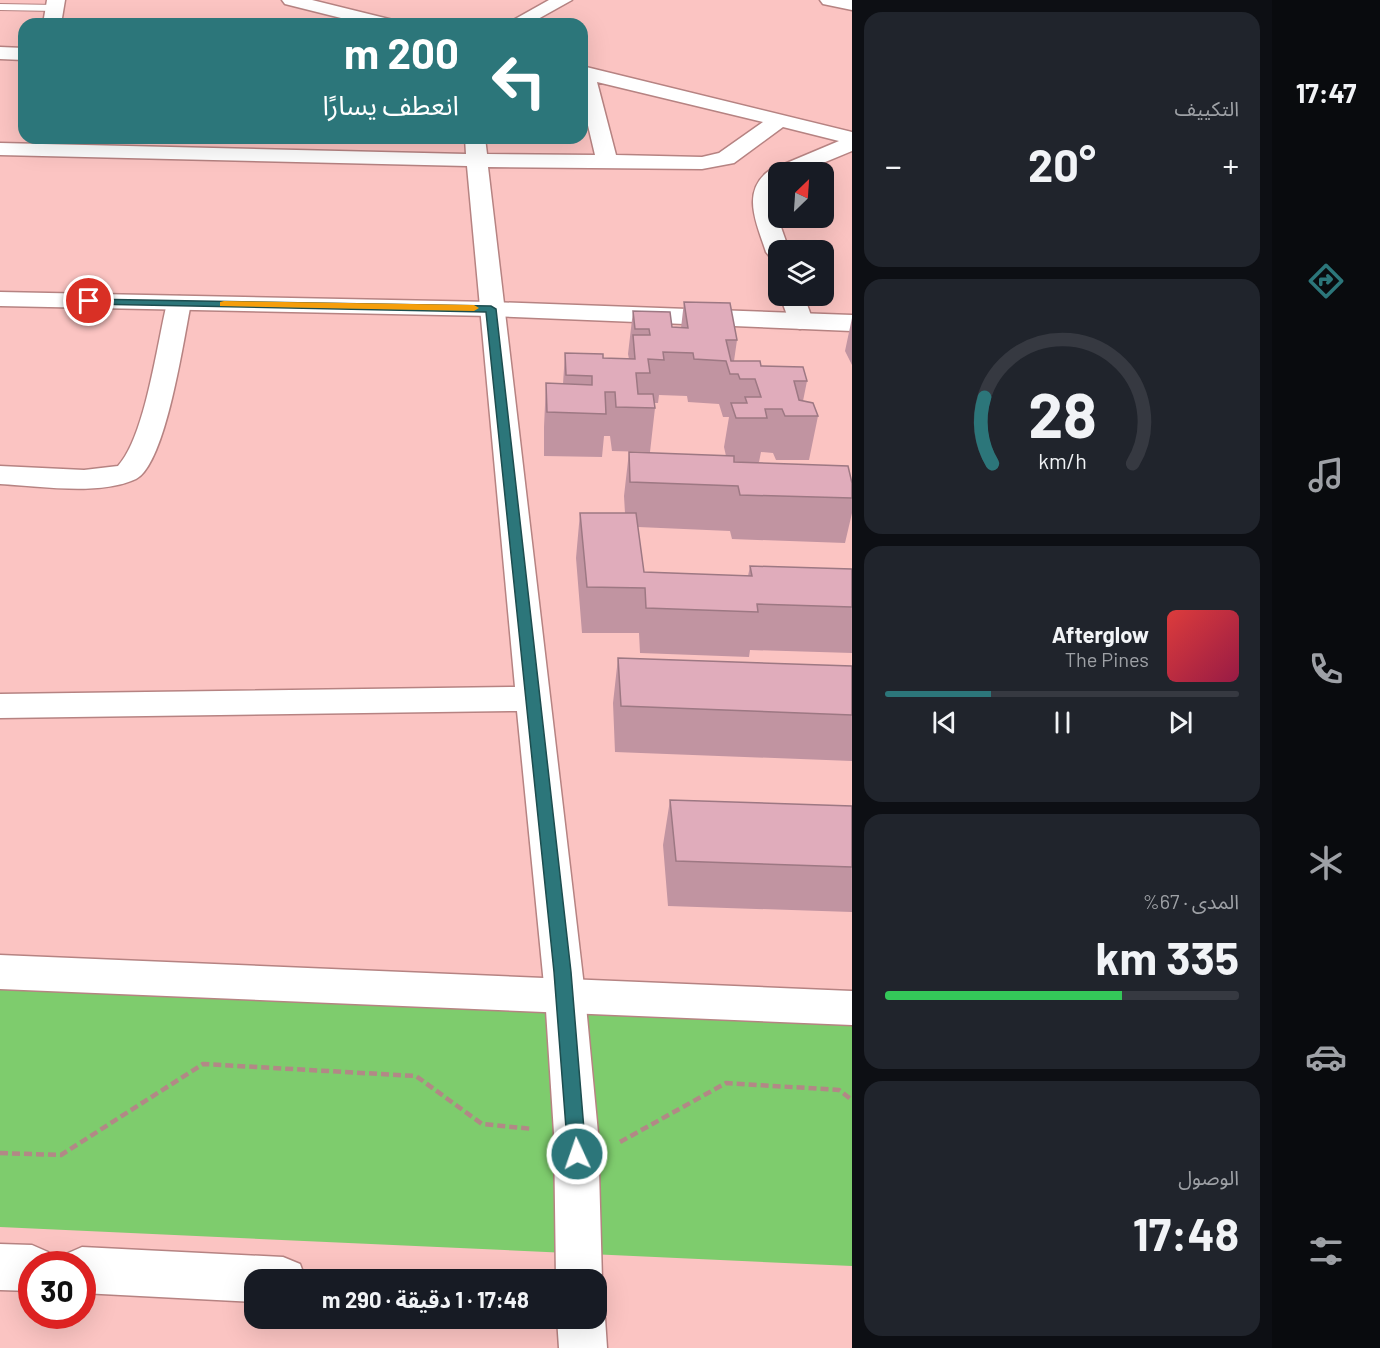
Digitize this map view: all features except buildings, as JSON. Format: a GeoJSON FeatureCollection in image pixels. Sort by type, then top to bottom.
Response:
{"type":"FeatureCollection","features":[{"type":"Feature","properties":{"kind":"street"},"geometry":{"type":"LineString","coordinates":[[527,18],[563,0]]}},
{"type":"Feature","properties":{"kind":"street"},"geometry":{"type":"LineString","coordinates":[[302,1],[352,18]]}},
{"type":"Feature","properties":{"kind":"street"},"geometry":{"type":"LineString","coordinates":[[0,53],[18,54]]}},
{"type":"Feature","properties":{"kind":"street"},"geometry":{"type":"LineString","coordinates":[[588,73],[852,138]]}},
{"type":"Feature","properties":{"kind":"street"},"geometry":{"type":"LineString","coordinates":[[588,87],[608,161]]}},
{"type":"Feature","properties":{"kind":"street"},"geometry":{"type":"LineString","coordinates":[[0,149],[31,144],[475,149],[608,161],[715,162],[726,158],[781,119]]}},
{"type":"Feature","properties":{"kind":"street"},"geometry":{"type":"LineString","coordinates":[[807,162],[852,143]]}},
{"type":"Feature","properties":{"kind":"street"},"geometry":{"type":"LineString","coordinates":[[475,149],[565,995],[576,1133],[579,1269]]}},
{"type":"Feature","properties":{"kind":"street"},"geometry":{"type":"LineString","coordinates":[[768,180],[763,188],[763,202],[768,219]]}},
{"type":"Feature","properties":{"kind":"street"},"geometry":{"type":"LineString","coordinates":[[0,299],[491,309],[852,323]]}},
{"type":"Feature","properties":{"kind":"street"},"geometry":{"type":"LineString","coordinates":[[0,475],[99,478],[120,476],[131,471],[146,445],[178,303]]}},
{"type":"Feature","properties":{"kind":"street"},"geometry":{"type":"LineString","coordinates":[[795,306],[800,321]]}},
{"type":"Feature","properties":{"kind":"street"},"geometry":{"type":"LineString","coordinates":[[0,706],[534,699]]}},
{"type":"Feature","properties":{"kind":"street"},"geometry":{"type":"LineString","coordinates":[[0,972],[852,1008]]}},
{"type":"Feature","properties":{"kind":"street"},"geometry":{"type":"LineString","coordinates":[[0,1267],[18,1268]]}},
{"type":"Feature","properties":{"kind":"street"},"geometry":{"type":"LineString","coordinates":[[96,1271],[244,1278]]}},
{"type":"Feature","properties":{"kind":"street"},"geometry":{"type":"LineString","coordinates":[[582,1329],[583,1348]]}},
{"type":"Feature","properties":{"kind":"lane"},"geometry":{"type":"LineString","coordinates":[[0,7],[54,11]]}},
{"type":"Feature","properties":{"kind":"path"},"geometry":{"type":"LineString","coordinates":[[0,1153],[61,1155],[203,1064],[416,1076],[482,1124],[576,1133],[623,1142],[726,1083],[839,1090],[852,1100]]}},
{"type":"Feature","properties":{"kind":"green space"},"geometry":{"type":"Polygon","coordinates":[[[0,980],[852,1018],[852,1266],[0,1227],[0,980]]]}},
{"type":"Feature","properties":{"kind":"slow traffic"},"geometry":{"type":"LineString","coordinates":[[224,304],[474,308]]}},
{"type":"Feature","properties":{"kind":"route"},"geometry":{"type":"LineString","coordinates":[[89,301],[491,309],[562,972],[577,1154]]}}]}
